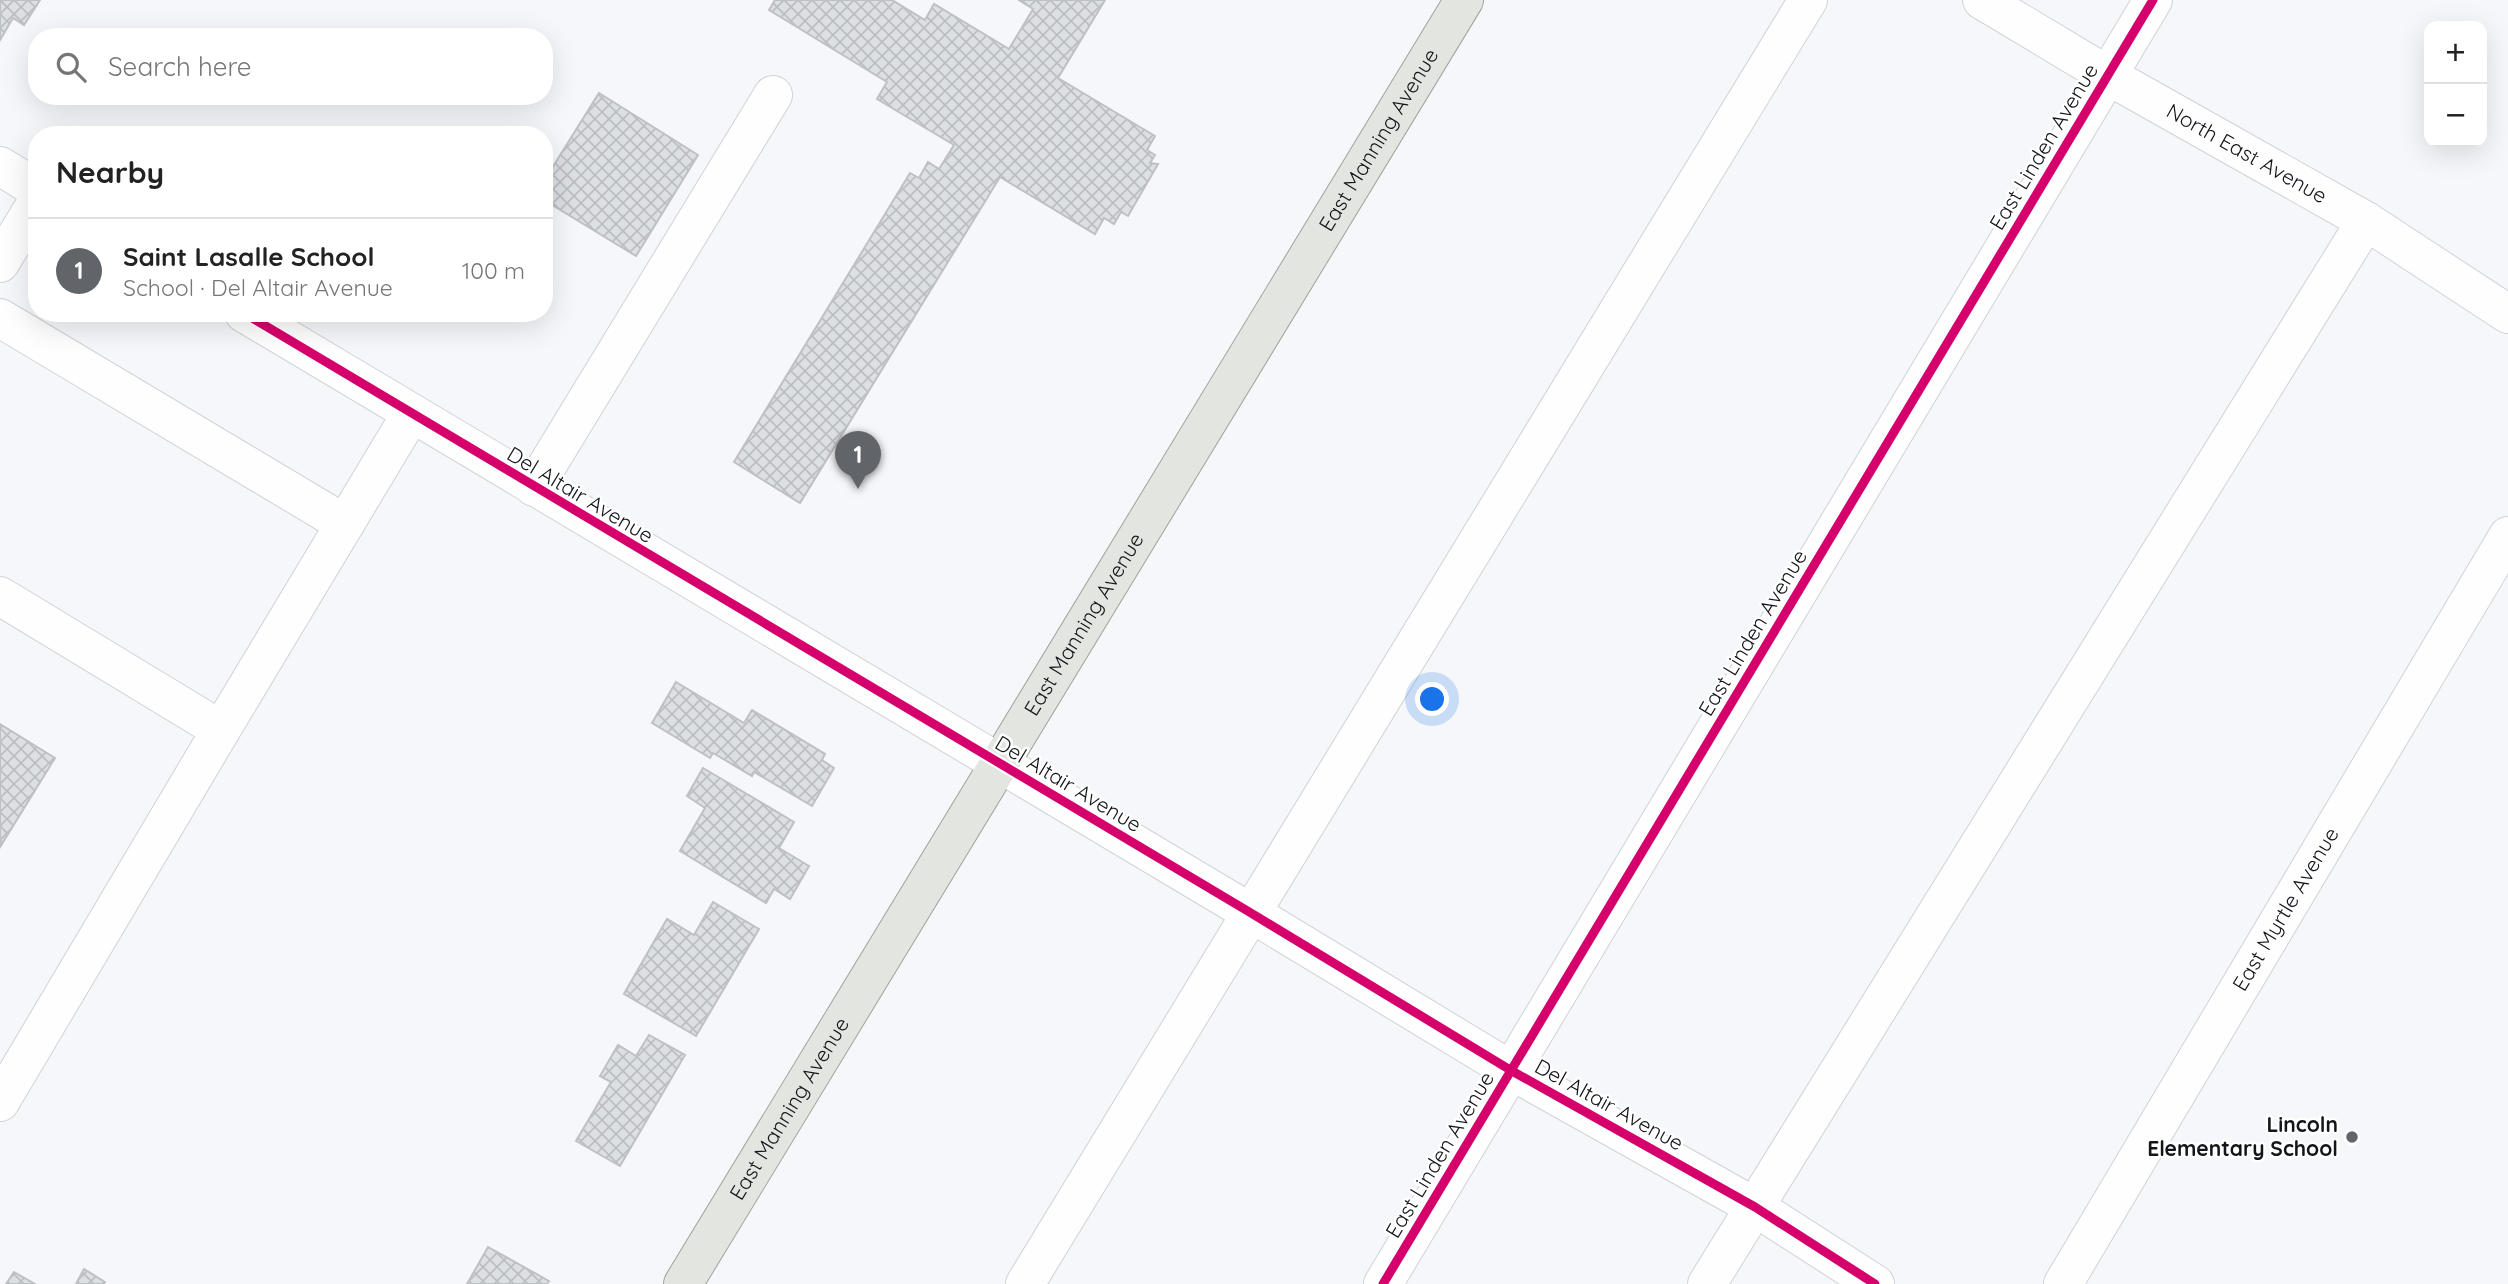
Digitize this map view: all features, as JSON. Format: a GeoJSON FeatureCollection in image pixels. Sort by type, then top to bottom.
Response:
{"type":"FeatureCollection","features":[{"type":"Feature","properties":{"kind":"main road","name":"East Manning Avenue"},"geometry":{"type":"LineString","coordinates":[[683,1284],[1464,0]]}},
{"type":"Feature","properties":{"kind":"street"},"geometry":{"type":"LineString","coordinates":[[1026,1284],[1808,0]]}},
{"type":"Feature","properties":{"kind":"street","name":"North East Avenue"},"geometry":{"type":"LineString","coordinates":[[1982,0],[2107,75],[2366,222],[2508,314]]}},
{"type":"Feature","properties":{"kind":"street","name":"East Linden Avenue"},"geometry":{"type":"LineString","coordinates":[[1383,1284],[2153,0]]}},
{"type":"Feature","properties":{"kind":"street"},"geometry":{"type":"LineString","coordinates":[[534,487],[773,95]]}},
{"type":"Feature","properties":{"kind":"street"},"geometry":{"type":"LineString","coordinates":[[0,166],[28,183]]}},
{"type":"Feature","properties":{"kind":"street"},"geometry":{"type":"LineString","coordinates":[[0,263],[28,217]]}},
{"type":"Feature","properties":{"kind":"street"},"geometry":{"type":"LineString","coordinates":[[1707,1284],[2366,222]]}},
{"type":"Feature","properties":{"kind":"street"},"geometry":{"type":"LineString","coordinates":[[0,318],[345,524]]}},
{"type":"Feature","properties":{"kind":"street","name":"Del Altair Avenue"},"geometry":{"type":"LineString","coordinates":[[259,322],[1512,1071],[1755,1207],[1875,1284]]}},
{"type":"Feature","properties":{"kind":"street"},"geometry":{"type":"LineString","coordinates":[[0,1102],[411,414]]}},
{"type":"Feature","properties":{"kind":"street","name":"East Myrtle Avenue"},"geometry":{"type":"LineString","coordinates":[[2063,1284],[2508,536]]}},
{"type":"Feature","properties":{"kind":"street"},"geometry":{"type":"LineString","coordinates":[[0,596],[221,730]]}},
{"type":"Feature","properties":{"kind":"building"},"geometry":{"type":"Polygon","coordinates":[[[0,0],[40,0],[24,25],[13,18],[0,40],[0,0]]]}},
{"type":"Feature","properties":{"kind":"building"},"geometry":{"type":"Polygon","coordinates":[[[775,0],[892,0],[925,20],[934,4],[1009,49],[1033,9],[1019,0],[1105,0],[1058,78],[1155,136],[1147,150],[1155,155],[1150,163],[1158,164],[1128,216],[1121,212],[1114,224],[1104,218],[1095,234],[1000,177],[800,503],[734,462],[910,173],[919,178],[928,162],[939,169],[954,145],[877,99],[887,82],[769,10],[775,0]]]}},
{"type":"Feature","properties":{"kind":"building"},"geometry":{"type":"Polygon","coordinates":[[[599,93],[698,155],[636,256],[553,205],[553,167],[599,93]]]}},
{"type":"Feature","properties":{"kind":"building"},"geometry":{"type":"Polygon","coordinates":[[[676,682],[744,723],[752,710],[825,754],[822,760],[834,768],[812,806],[754,772],[752,776],[713,753],[710,758],[652,723],[676,682]]]}},
{"type":"Feature","properties":{"kind":"building"},"geometry":{"type":"Polygon","coordinates":[[[0,724],[55,758],[0,847],[0,724]]]}},
{"type":"Feature","properties":{"kind":"building"},"geometry":{"type":"Polygon","coordinates":[[[703,768],[794,822],[779,848],[809,866],[790,899],[774,889],[766,903],[680,851],[705,808],[687,796],[703,768]]]}},
{"type":"Feature","properties":{"kind":"building"},"geometry":{"type":"Polygon","coordinates":[[[713,902],[759,929],[696,1036],[624,994],[667,919],[694,935],[713,902]]]}},
{"type":"Feature","properties":{"kind":"building"},"geometry":{"type":"Polygon","coordinates":[[[649,1035],[685,1055],[620,1166],[576,1141],[611,1082],[600,1076],[618,1045],[636,1056],[649,1035]]]}},
{"type":"Feature","properties":{"kind":"building"},"geometry":{"type":"Polygon","coordinates":[[[488,1247],[549,1281],[547,1284],[467,1284],[488,1247]]]}},
{"type":"Feature","properties":{"kind":"building"},"geometry":{"type":"Polygon","coordinates":[[[84,1269],[105,1282],[104,1284],[76,1284],[84,1269]]]}},
{"type":"Feature","properties":{"kind":"building"},"geometry":{"type":"Polygon","coordinates":[[[14,1272],[35,1284],[6,1284],[14,1272]]]}},
{"type":"Feature","properties":{"kind":"cycle path"},"geometry":{"type":"LineString","coordinates":[[1383,1284],[2153,0]]}},
{"type":"Feature","properties":{"kind":"cycle path"},"geometry":{"type":"LineString","coordinates":[[259,322],[1512,1071],[1755,1207],[1875,1284]]}},
{"type":"Feature","properties":{"kind":"place","name":"Saint Lasalle School"},"geometry":{"type":"Point","coordinates":[858,489]}},
{"type":"Feature","properties":{"kind":"place","name":"Lincoln Elementary School"},"geometry":{"type":"Point","coordinates":[2352,1137]}}]}
